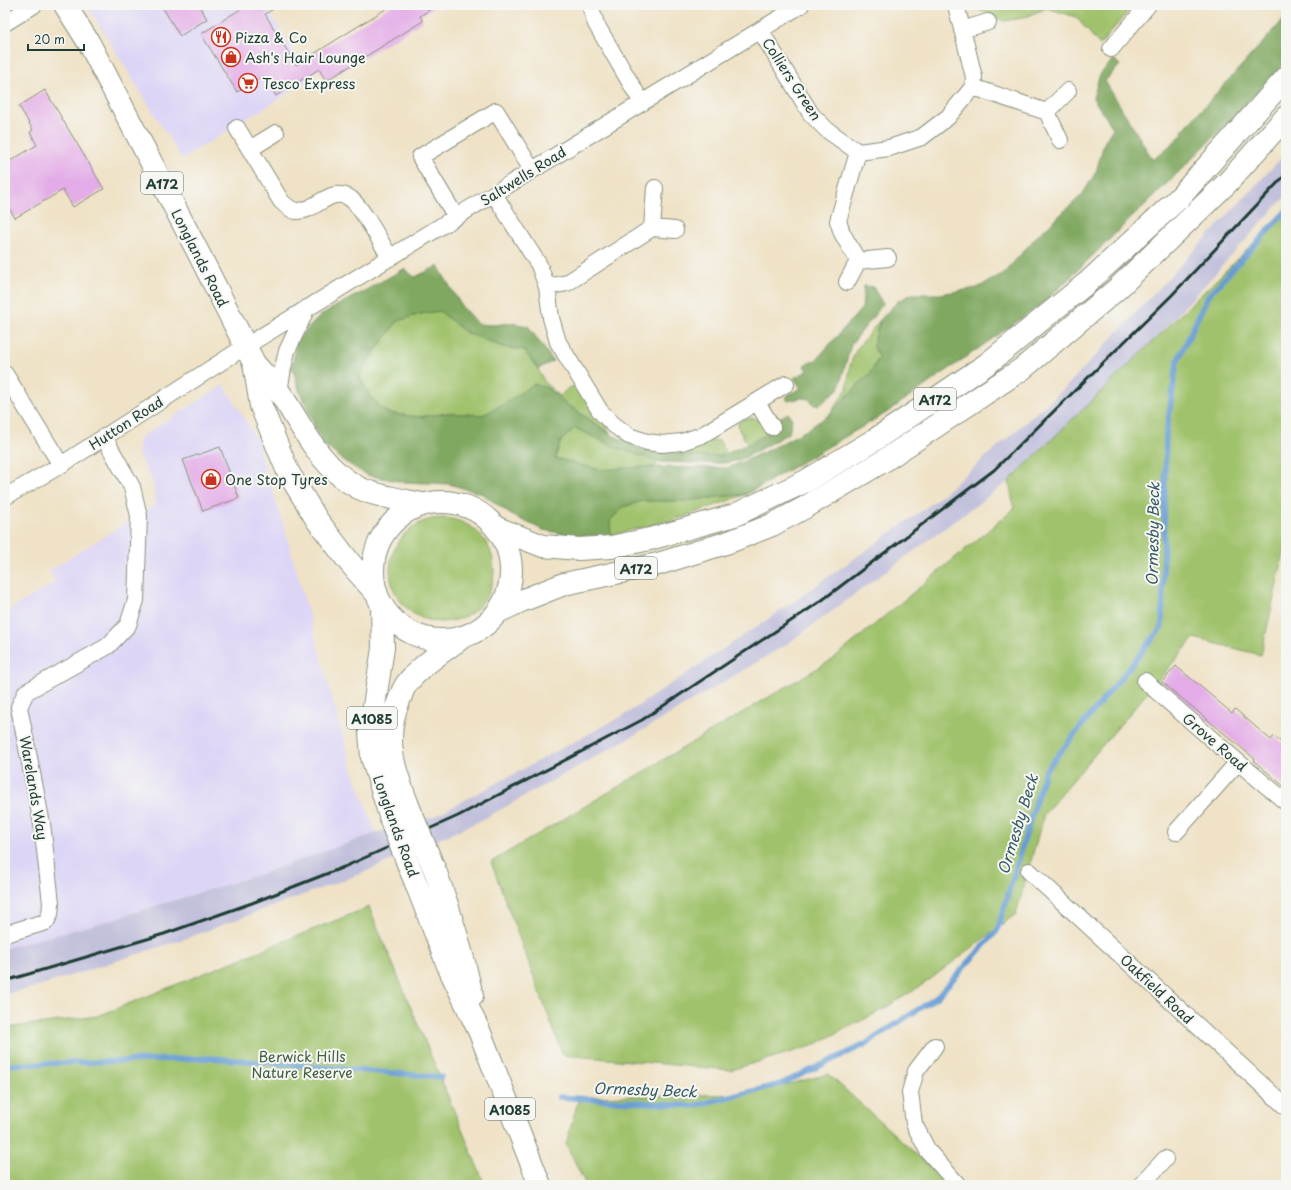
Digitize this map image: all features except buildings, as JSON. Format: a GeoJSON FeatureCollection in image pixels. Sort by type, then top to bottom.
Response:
{"type":"FeatureCollection","features":[{"type":"Feature","properties":{"kind":"main road","name":"Longlands Road"},"geometry":{"type":"LineString","coordinates":[[65,5],[92,50],[250,355],[279,392],[308,440],[320,456],[339,475],[358,488],[387,497],[422,504],[443,501],[463,504],[482,513],[497,528],[508,547],[512,569],[509,591],[500,611],[482,629],[460,639],[431,660],[407,682],[394,710],[391,730],[390,749],[396,772],[446,899],[464,960],[480,1033]]}},
{"type":"Feature","properties":{"kind":"main road","name":"A172"},"geometry":{"type":"LineString","coordinates":[[497,528],[543,546],[578,549],[611,548],[650,539],[734,514],[806,481],[876,439],[987,364],[1088,282],[1179,198],[1286,78]]}},
{"type":"Feature","properties":{"kind":"main road","name":"A172"},"geometry":{"type":"LineString","coordinates":[[500,611],[564,584],[658,564],[729,542],[772,525],[804,508],[885,460],[1022,369],[1117,289],[1228,182],[1286,117]]}},
{"type":"Feature","properties":{"kind":"main road","name":"Longlands Road"},"geometry":{"type":"LineString","coordinates":[[250,355],[261,406],[288,472],[317,520],[397,625],[416,636],[437,641],[460,639]]}},
{"type":"Feature","properties":{"kind":"main road","name":"Longlands Road"},"geometry":{"type":"LineString","coordinates":[[422,504],[398,517],[380,538],[373,564],[379,600],[383,648],[370,732],[372,757],[393,826],[449,968],[480,1033],[540,1185]]}},
{"type":"Feature","properties":{"kind":"street"},"geometry":{"type":"LineString","coordinates":[[5,23],[34,5]]}},
{"type":"Feature","properties":{"kind":"street"},"geometry":{"type":"LineString","coordinates":[[590,5],[596,24],[642,103]]}},
{"type":"Feature","properties":{"kind":"street","name":"Saltwells Road"},"geometry":{"type":"LineString","coordinates":[[250,355],[307,308],[802,5]]}},
{"type":"Feature","properties":{"kind":"street"},"geometry":{"type":"LineString","coordinates":[[858,261],[842,233],[838,221],[858,152],[889,148],[922,136],[948,117],[973,87],[974,77],[956,5]]}},
{"type":"Feature","properties":{"kind":"street"},"geometry":{"type":"LineString","coordinates":[[1111,49],[1148,5]]}},
{"type":"Feature","properties":{"kind":"street"},"geometry":{"type":"LineString","coordinates":[[962,30],[988,22]]}},
{"type":"Feature","properties":{"kind":"street","name":"Colliers Green"},"geometry":{"type":"LineString","coordinates":[[760,30],[811,114],[827,130],[858,152]]}},
{"type":"Feature","properties":{"kind":"street"},"geometry":{"type":"LineString","coordinates":[[973,87],[1047,112],[1060,140]]}},
{"type":"Feature","properties":{"kind":"street"},"geometry":{"type":"LineString","coordinates":[[1047,112],[1068,91]]}},
{"type":"Feature","properties":{"kind":"street"},"geometry":{"type":"LineString","coordinates":[[456,217],[420,158],[452,138],[496,111],[532,170]]}},
{"type":"Feature","properties":{"kind":"street"},"geometry":{"type":"LineString","coordinates":[[237,128],[281,201],[288,208],[296,211],[305,210],[326,198],[337,195],[348,196],[358,206],[390,258]]}},
{"type":"Feature","properties":{"kind":"street"},"geometry":{"type":"LineString","coordinates":[[250,150],[276,133]]}},
{"type":"Feature","properties":{"kind":"street"},"geometry":{"type":"LineString","coordinates":[[652,228],[655,188]]}},
{"type":"Feature","properties":{"kind":"street"},"geometry":{"type":"LineString","coordinates":[[494,194],[539,265],[547,287],[551,318],[558,342],[600,411],[614,425],[629,436],[647,442],[662,444],[682,442],[702,434],[786,384]]}},
{"type":"Feature","properties":{"kind":"street"},"geometry":{"type":"LineString","coordinates":[[547,287],[567,283],[652,228],[675,230]]}},
{"type":"Feature","properties":{"kind":"street"},"geometry":{"type":"LineString","coordinates":[[858,261],[888,258]]}},
{"type":"Feature","properties":{"kind":"street"},"geometry":{"type":"LineString","coordinates":[[847,282],[858,261]]}},
{"type":"Feature","properties":{"kind":"street"},"geometry":{"type":"LineString","coordinates":[[279,392],[282,368],[287,351],[307,308]]}},
{"type":"Feature","properties":{"kind":"street","name":"Hutton Road"},"geometry":{"type":"LineString","coordinates":[[5,497],[104,438],[250,355]]}},
{"type":"Feature","properties":{"kind":"street"},"geometry":{"type":"LineString","coordinates":[[5,374],[61,465]]}},
{"type":"Feature","properties":{"kind":"street"},"geometry":{"type":"LineString","coordinates":[[757,402],[772,427]]}},
{"type":"Feature","properties":{"kind":"street","name":"Warelands Way"},"geometry":{"type":"LineString","coordinates":[[5,934],[46,922],[50,914],[51,903],[42,824],[19,707],[26,692],[108,646],[128,626],[136,600],[139,516],[132,487],[104,438]]}},
{"type":"Feature","properties":{"kind":"street","name":"Grove Road"},"geometry":{"type":"LineString","coordinates":[[1145,681],[1286,802]]}},
{"type":"Feature","properties":{"kind":"street"},"geometry":{"type":"LineString","coordinates":[[1176,832],[1238,762]]}},
{"type":"Feature","properties":{"kind":"street","name":"Oakfield Road"},"geometry":{"type":"LineString","coordinates":[[1029,871],[1286,1107]]}},
{"type":"Feature","properties":{"kind":"street"},"geometry":{"type":"LineString","coordinates":[[935,1046],[916,1071],[910,1092],[914,1124],[928,1151],[958,1185]]}},
{"type":"Feature","properties":{"kind":"street"},"geometry":{"type":"LineString","coordinates":[[1142,1185],[1165,1159]]}},
{"type":"Feature","properties":{"kind":"shaded area"},"geometry":{"type":"Polygon","coordinates":[[[87,5],[265,5],[311,79],[182,159],[87,5]]]}},
{"type":"Feature","properties":{"kind":"shaded area"},"geometry":{"type":"Polygon","coordinates":[[[1286,153],[1286,196],[1146,349],[1009,481],[787,644],[645,729],[480,821],[360,874],[187,938],[33,988],[5,994],[5,948],[100,923],[270,871],[376,833],[437,815],[626,714],[786,607],[934,502],[1067,386],[1286,153]]]}},
{"type":"Feature","properties":{"kind":"shaded area"},"geometry":{"type":"Polygon","coordinates":[[[224,385],[256,438],[285,530],[352,768],[376,833],[270,871],[100,923],[5,948],[5,613],[55,582],[49,571],[156,504],[152,480],[138,454],[139,438],[224,385]]]}},
{"type":"Feature","properties":{"kind":"green space"},"geometry":{"type":"Polygon","coordinates":[[[975,5],[1133,5],[1100,45],[1076,17],[1047,8],[1022,18],[1004,21],[977,9],[975,5]]]}},
{"type":"Feature","properties":{"kind":"green space"},"geometry":{"type":"Polygon","coordinates":[[[1286,17],[1286,62],[1193,158],[1045,302],[886,413],[747,494],[683,501],[642,501],[623,507],[610,521],[611,535],[577,536],[543,530],[511,515],[483,494],[449,484],[403,482],[367,475],[344,461],[323,444],[299,390],[292,367],[297,340],[322,314],[404,269],[415,277],[438,266],[462,307],[478,324],[494,325],[511,323],[528,326],[553,361],[538,369],[524,350],[503,347],[465,332],[440,311],[420,314],[398,321],[366,363],[359,376],[371,398],[387,413],[419,417],[448,413],[483,415],[504,404],[534,384],[547,388],[568,405],[611,435],[651,450],[695,456],[720,456],[748,444],[780,427],[778,419],[788,413],[792,419],[789,433],[742,459],[727,463],[659,462],[617,448],[575,428],[561,441],[555,458],[600,470],[638,467],[728,468],[805,431],[829,415],[871,372],[879,357],[873,346],[880,320],[898,301],[912,294],[940,294],[977,288],[1004,273],[1038,235],[1082,195],[1096,172],[1104,143],[1113,128],[1093,98],[1100,74],[1114,59],[1120,65],[1105,81],[1153,160],[1183,134],[1182,131],[1286,17]]]}},
{"type":"Feature","properties":{"kind":"green space"},"geometry":{"type":"Polygon","coordinates":[[[1286,212],[1286,544],[1261,655],[1194,638],[1044,814],[1016,914],[928,981],[884,1009],[812,1046],[731,1070],[563,1055],[491,862],[833,659],[1014,509],[1009,481],[1286,212]]]}},
{"type":"Feature","properties":{"kind":"green space"},"geometry":{"type":"Polygon","coordinates":[[[864,286],[873,287],[883,304],[851,345],[839,388],[820,405],[814,405],[809,399],[801,398],[788,401],[785,397],[801,388],[794,378],[807,371],[804,365],[816,360],[862,308],[864,286]]]}},
{"type":"Feature","properties":{"kind":"green space"},"geometry":{"type":"Polygon","coordinates":[[[440,311],[465,332],[503,347],[524,350],[538,369],[545,383],[560,396],[568,388],[578,386],[611,434],[568,405],[547,388],[504,404],[483,415],[448,413],[419,417],[388,413],[371,398],[359,376],[366,363],[398,321],[420,314],[440,311]]]}},
{"type":"Feature","properties":{"kind":"green space"},"geometry":{"type":"Polygon","coordinates":[[[880,320],[873,346],[879,357],[871,372],[829,415],[847,389],[850,365],[856,350],[880,320]]]}},
{"type":"Feature","properties":{"kind":"green space"},"geometry":{"type":"Polygon","coordinates":[[[753,418],[761,421],[768,434],[748,445],[739,430],[738,423],[743,419],[753,418]]]}},
{"type":"Feature","properties":{"kind":"green space"},"geometry":{"type":"Polygon","coordinates":[[[575,428],[617,447],[659,462],[654,467],[601,470],[555,458],[561,441],[575,428]]]}},
{"type":"Feature","properties":{"kind":"green space"},"geometry":{"type":"Polygon","coordinates":[[[713,440],[720,441],[726,454],[708,457],[677,453],[713,440]]]}},
{"type":"Feature","properties":{"kind":"green space"},"geometry":{"type":"Polygon","coordinates":[[[747,494],[677,519],[611,535],[610,521],[623,507],[642,501],[683,501],[747,494]]]}},
{"type":"Feature","properties":{"kind":"green space"},"geometry":{"type":"Polygon","coordinates":[[[442,518],[462,522],[471,527],[485,541],[490,550],[494,570],[490,590],[485,599],[471,613],[462,618],[442,622],[422,618],[413,613],[399,599],[394,590],[390,570],[394,550],[399,541],[413,527],[422,522],[442,518]]]}},
{"type":"Feature","properties":{"kind":"green space","name":"Berwick Hills Nature Reserve"},"geometry":{"type":"Polygon","coordinates":[[[369,907],[485,1185],[5,1185],[5,1028],[98,1016],[369,907]]]}},
{"type":"Feature","properties":{"kind":"green space"},"geometry":{"type":"Polygon","coordinates":[[[828,1074],[950,1185],[586,1185],[566,1144],[579,1097],[751,1094],[828,1074]]]}},
{"type":"Feature","properties":{"kind":"waterway","name":"Ormesby Beck"},"geometry":{"type":"LineString","coordinates":[[559,1097],[693,1106],[781,1084],[864,1045],[937,997],[997,931],[1045,771],[1162,627],[1166,434],[1177,362],[1208,296],[1286,211]]}},
{"type":"Feature","properties":{"kind":"waterway"},"geometry":{"type":"LineString","coordinates":[[5,1065],[211,1058],[441,1077]]}},
{"type":"Feature","properties":{"kind":"railway"},"geometry":{"type":"LineString","coordinates":[[5,981],[164,934],[252,903],[344,867],[458,816],[642,720],[821,601],[994,470],[1172,295],[1286,174]]}},
{"type":"Feature","properties":{"kind":"place","name":"Pizza & Co"},"geometry":{"type":"Point","coordinates":[221,37]}},
{"type":"Feature","properties":{"kind":"place","name":"Ash's Hair Lounge"},"geometry":{"type":"Point","coordinates":[231,57]}},
{"type":"Feature","properties":{"kind":"place","name":"Tesco Express"},"geometry":{"type":"Point","coordinates":[248,83]}},
{"type":"Feature","properties":{"kind":"place","name":"One Stop Tyres"},"geometry":{"type":"Point","coordinates":[211,479]}}]}
